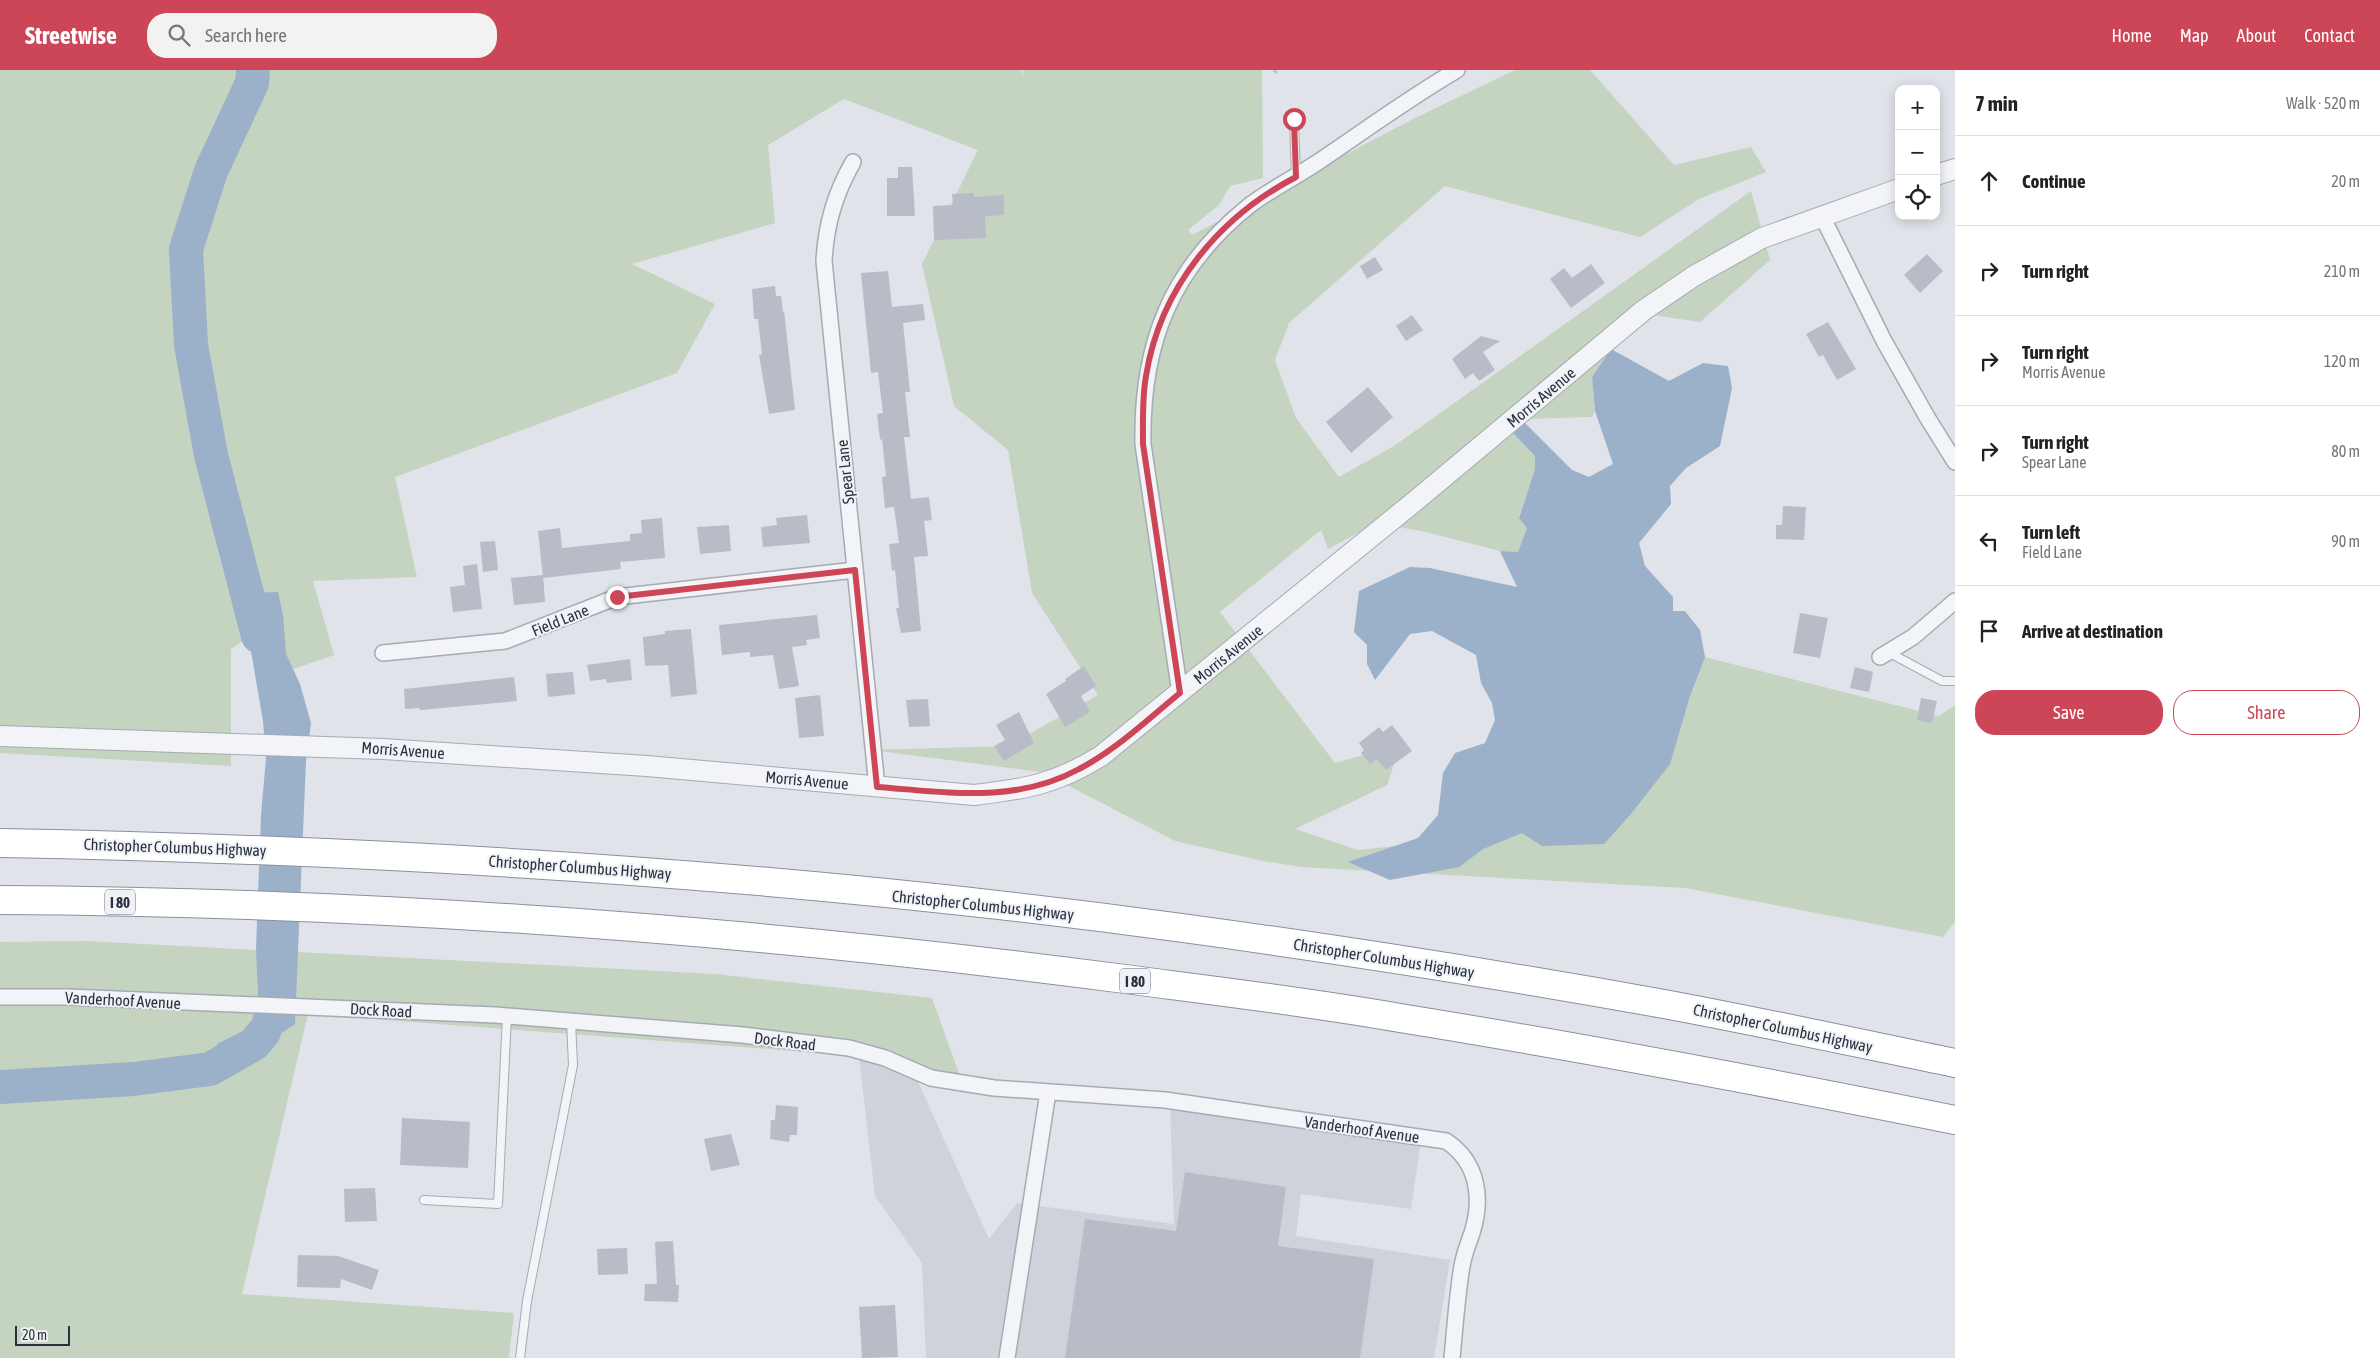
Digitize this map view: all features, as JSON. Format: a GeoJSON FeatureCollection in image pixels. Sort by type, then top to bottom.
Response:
{"type":"FeatureCollection","features":[{"type":"Feature","properties":{"kind":"highway","name":"Christopher Columbus Highway"},"geometry":{"type":"LineString","coordinates":[[0,843],[209,847],[585,866],[760,881],[966,902],[1170,926],[1433,966],[1658,1003],[1955,1063]]}},
{"type":"Feature","properties":{"kind":"highway","name":"I 80"},"geometry":{"type":"LineString","coordinates":[[0,900],[240,906],[581,923],[885,950],[1020,966],[1397,1017],[1605,1053],[1955,1120]]}},
{"type":"Feature","properties":{"kind":"street"},"geometry":{"type":"LineString","coordinates":[[1180,693],[1143,444],[1146,375],[1154,342],[1166,309],[1182,279],[1202,251],[1226,226],[1252,204],[1296,177],[1431,85],[1457,70]]}},
{"type":"Feature","properties":{"kind":"street","name":"Spear Lane"},"geometry":{"type":"LineString","coordinates":[[853,162],[840,186],[831,210],[825,235],[824,261],[877,787]]}},
{"type":"Feature","properties":{"kind":"street"},"geometry":{"type":"LineString","coordinates":[[1940,174],[1955,169]]}},
{"type":"Feature","properties":{"kind":"street","name":"Morris Avenue"},"geometry":{"type":"LineString","coordinates":[[0,736],[314,745],[637,766],[974,795],[1023,789],[1056,780],[1101,756],[1180,693],[1644,310],[1694,276],[1762,238],[1895,190]]}},
{"type":"Feature","properties":{"kind":"street"},"geometry":{"type":"LineString","coordinates":[[1822,216],[1884,341],[1955,462]]}},
{"type":"Feature","properties":{"kind":"street","name":"Field Lane"},"geometry":{"type":"LineString","coordinates":[[383,653],[505,641],[617,597],[855,570]]}},
{"type":"Feature","properties":{"kind":"street"},"geometry":{"type":"LineString","coordinates":[[1884,655],[1914,637],[1955,601]]}},
{"type":"Feature","properties":{"kind":"street","name":"Vanderhoof Avenue"},"geometry":{"type":"LineString","coordinates":[[0,996],[68,997],[246,1006]]}},
{"type":"Feature","properties":{"kind":"street","name":"Dock Road"},"geometry":{"type":"LineString","coordinates":[[246,1006],[304,1006],[506,1016],[743,1036],[849,1048],[885,1058],[931,1078],[994,1088],[1048,1092]]}},
{"type":"Feature","properties":{"kind":"street"},"geometry":{"type":"LineString","coordinates":[[1007,1358],[1048,1092]]}},
{"type":"Feature","properties":{"kind":"street","name":"Vanderhoof Avenue"},"geometry":{"type":"LineString","coordinates":[[1048,1092],[1165,1100],[1446,1141],[1465,1158],[1474,1173],[1478,1198],[1472,1232],[1462,1265],[1452,1358]]}},
{"type":"Feature","properties":{"kind":"lane"},"geometry":{"type":"LineString","coordinates":[[1294,119],[1296,177]]}},
{"type":"Feature","properties":{"kind":"lane"},"geometry":{"type":"LineString","coordinates":[[1884,655],[1942,681],[1955,681]]}},
{"type":"Feature","properties":{"kind":"lane"},"geometry":{"type":"LineString","coordinates":[[424,1200],[498,1204],[506,1016]]}},
{"type":"Feature","properties":{"kind":"lane"},"geometry":{"type":"LineString","coordinates":[[520,1358],[527,1301],[573,1065],[571,1021]]}},
{"type":"Feature","properties":{"kind":"path"},"geometry":{"type":"LineString","coordinates":[[1274,70],[1278,75]]}},
{"type":"Feature","properties":{"kind":"shaded area"},"geometry":{"type":"Polygon","coordinates":[[[859,1056],[914,1073],[989,1239],[1017,1203],[1174,1224],[1170,1101],[1422,1134],[1411,1209],[1301,1194],[1296,1236],[1450,1260],[1434,1358],[926,1358],[922,1263],[875,1196],[859,1056]]]}},
{"type":"Feature","properties":{"kind":"green space"},"geometry":{"type":"Polygon","coordinates":[[[0,70],[1021,70],[1023,78],[1023,70],[1262,70],[1263,178],[1230,186],[1219,205],[1188,230],[1192,235],[1413,119],[1515,70],[1590,70],[1674,165],[1751,147],[1766,172],[1699,199],[1640,237],[1445,186],[1289,323],[1275,360],[1296,418],[1339,477],[1394,446],[1751,191],[1770,260],[1700,322],[1639,313],[1592,377],[1595,411],[1592,417],[1521,419],[1512,432],[1535,456],[1535,469],[1519,517],[1528,527],[1518,552],[1500,551],[1426,532],[1376,523],[1328,549],[1321,530],[1220,612],[1335,763],[1401,744],[1387,785],[1295,829],[1358,850],[1433,842],[1672,649],[1939,716],[1955,705],[1955,922],[1943,937],[1685,888],[1301,867],[1263,861],[1175,841],[1042,772],[871,750],[1008,746],[1098,695],[1032,593],[1008,450],[954,406],[922,264],[978,150],[844,99],[768,145],[775,223],[632,264],[715,304],[677,373],[395,477],[417,577],[313,581],[334,655],[285,672],[267,624],[231,649],[231,766],[0,753],[0,70]]]}},
{"type":"Feature","properties":{"kind":"green space"},"geometry":{"type":"Polygon","coordinates":[[[87,941],[715,974],[932,998],[962,1082],[859,1056],[308,1014],[242,1294],[514,1313],[509,1358],[0,1358],[0,942],[87,941]]]}},
{"type":"Feature","properties":{"kind":"water"},"geometry":{"type":"Polygon","coordinates":[[[1611,349],[1669,381],[1703,363],[1728,366],[1732,388],[1720,446],[1686,468],[1670,486],[1671,504],[1639,543],[1645,566],[1673,597],[1673,611],[1685,611],[1700,630],[1705,657],[1690,696],[1670,764],[1631,814],[1604,844],[1542,846],[1522,833],[1483,849],[1459,867],[1390,880],[1348,862],[1418,838],[1438,815],[1443,773],[1455,753],[1485,743],[1495,720],[1492,703],[1481,683],[1476,655],[1432,631],[1410,634],[1375,680],[1367,664],[1367,645],[1354,632],[1359,591],[1410,567],[1430,568],[1517,587],[1500,551],[1518,552],[1527,528],[1519,518],[1535,469],[1535,456],[1512,432],[1521,419],[1572,470],[1589,477],[1613,464],[1595,411],[1592,377],[1611,349]]]}},
{"type":"Feature","properties":{"kind":"water"},"geometry":{"type":"Polygon","coordinates":[[[278,592],[283,615],[286,654],[300,684],[311,723],[306,761],[295,1024],[265,1044],[230,1063],[217,1044],[251,1027],[258,992],[256,950],[261,815],[266,758],[263,721],[241,593],[278,592]]]}},
{"type":"Feature","properties":{"kind":"building"},"geometry":{"type":"Polygon","coordinates":[[[898,167],[912,167],[915,216],[887,216],[887,178],[898,178],[898,167]]]}},
{"type":"Feature","properties":{"kind":"building"},"geometry":{"type":"Polygon","coordinates":[[[974,193],[974,197],[1004,195],[1004,215],[985,216],[986,238],[934,240],[933,206],[953,205],[952,194],[974,193]]]}},
{"type":"Feature","properties":{"kind":"building"},"geometry":{"type":"Polygon","coordinates":[[[1927,254],[1943,271],[1920,293],[1904,275],[1927,254]]]}},
{"type":"Feature","properties":{"kind":"building"},"geometry":{"type":"Polygon","coordinates":[[[1375,257],[1383,270],[1367,279],[1360,266],[1375,257]]]}},
{"type":"Feature","properties":{"kind":"building"},"geometry":{"type":"Polygon","coordinates":[[[1591,264],[1605,283],[1571,308],[1550,279],[1564,268],[1572,278],[1591,264]]]}},
{"type":"Feature","properties":{"kind":"building"},"geometry":{"type":"Polygon","coordinates":[[[888,271],[892,307],[923,304],[925,320],[903,323],[910,392],[905,392],[910,437],[904,437],[911,499],[929,497],[932,520],[924,521],[928,556],[914,557],[921,631],[901,633],[896,608],[899,608],[895,570],[892,571],[889,544],[899,543],[894,507],[885,508],[882,477],[886,476],[877,414],[883,413],[878,372],[871,373],[861,273],[888,271]]]}},
{"type":"Feature","properties":{"kind":"building"},"geometry":{"type":"Polygon","coordinates":[[[775,286],[776,296],[781,296],[784,311],[795,410],[769,414],[759,355],[762,354],[758,319],[754,319],[752,289],[775,286]]]}},
{"type":"Feature","properties":{"kind":"building"},"geometry":{"type":"Polygon","coordinates":[[[1412,315],[1423,330],[1406,341],[1396,326],[1412,315]]]}},
{"type":"Feature","properties":{"kind":"building"},"geometry":{"type":"Polygon","coordinates":[[[1828,322],[1856,369],[1837,380],[1823,355],[1819,357],[1806,334],[1828,322]]]}},
{"type":"Feature","properties":{"kind":"building"},"geometry":{"type":"Polygon","coordinates":[[[1481,336],[1500,341],[1483,352],[1495,370],[1479,381],[1473,373],[1465,379],[1452,359],[1481,336]]]}},
{"type":"Feature","properties":{"kind":"building"},"geometry":{"type":"Polygon","coordinates":[[[1368,387],[1393,417],[1351,453],[1326,422],[1368,387]]]}},
{"type":"Feature","properties":{"kind":"building"},"geometry":{"type":"Polygon","coordinates":[[[1783,506],[1806,507],[1804,540],[1776,539],[1776,525],[1782,525],[1783,506]]]}},
{"type":"Feature","properties":{"kind":"building"},"geometry":{"type":"Polygon","coordinates":[[[807,515],[810,543],[763,547],[761,527],[777,525],[776,518],[807,515]]]}},
{"type":"Feature","properties":{"kind":"building"},"geometry":{"type":"Polygon","coordinates":[[[662,518],[665,558],[620,562],[621,569],[543,578],[538,531],[560,528],[562,548],[630,541],[630,534],[642,533],[641,520],[662,518]]]}},
{"type":"Feature","properties":{"kind":"building"},"geometry":{"type":"Polygon","coordinates":[[[729,525],[731,551],[700,554],[697,527],[729,525]]]}},
{"type":"Feature","properties":{"kind":"building"},"geometry":{"type":"Polygon","coordinates":[[[495,541],[498,570],[483,572],[480,542],[495,541]]]}},
{"type":"Feature","properties":{"kind":"building"},"geometry":{"type":"Polygon","coordinates":[[[477,564],[482,609],[453,612],[450,587],[465,585],[463,566],[477,564]]]}},
{"type":"Feature","properties":{"kind":"building"},"geometry":{"type":"Polygon","coordinates":[[[543,575],[545,602],[514,605],[511,578],[543,575]]]}},
{"type":"Feature","properties":{"kind":"building"},"geometry":{"type":"Polygon","coordinates":[[[1800,613],[1828,618],[1820,658],[1793,653],[1800,613]]]}},
{"type":"Feature","properties":{"kind":"building"},"geometry":{"type":"Polygon","coordinates":[[[817,615],[820,638],[806,640],[807,645],[792,647],[799,686],[779,689],[773,655],[750,657],[750,652],[722,655],[719,625],[817,615]]]}},
{"type":"Feature","properties":{"kind":"building"},"geometry":{"type":"Polygon","coordinates":[[[691,629],[697,694],[671,697],[668,665],[645,666],[643,637],[665,634],[665,631],[691,629]]]}},
{"type":"Feature","properties":{"kind":"building"},"geometry":{"type":"Polygon","coordinates":[[[630,659],[632,680],[607,683],[606,679],[590,681],[587,665],[630,659]]]}},
{"type":"Feature","properties":{"kind":"building"},"geometry":{"type":"Polygon","coordinates":[[[1084,666],[1096,686],[1081,696],[1090,712],[1065,727],[1046,694],[1084,666]]]}},
{"type":"Feature","properties":{"kind":"building"},"geometry":{"type":"Polygon","coordinates":[[[1855,667],[1873,672],[1869,692],[1850,688],[1855,667]]]}},
{"type":"Feature","properties":{"kind":"building"},"geometry":{"type":"Polygon","coordinates":[[[573,672],[575,694],[548,697],[546,674],[573,672]]]}},
{"type":"Feature","properties":{"kind":"building"},"geometry":{"type":"Polygon","coordinates":[[[514,677],[517,701],[420,710],[419,708],[405,709],[404,689],[514,677]]]}},
{"type":"Feature","properties":{"kind":"building"},"geometry":{"type":"Polygon","coordinates":[[[820,695],[824,736],[799,738],[795,698],[820,695]]]}},
{"type":"Feature","properties":{"kind":"building"},"geometry":{"type":"Polygon","coordinates":[[[1921,698],[1937,701],[1932,723],[1917,720],[1921,698]]]}},
{"type":"Feature","properties":{"kind":"building"},"geometry":{"type":"Polygon","coordinates":[[[928,699],[930,726],[909,727],[906,700],[928,699]]]}},
{"type":"Feature","properties":{"kind":"building"},"geometry":{"type":"Polygon","coordinates":[[[1019,712],[1034,743],[1004,761],[994,746],[1005,740],[996,725],[1019,712]]]}},
{"type":"Feature","properties":{"kind":"building"},"geometry":{"type":"Polygon","coordinates":[[[1392,725],[1412,751],[1386,770],[1377,759],[1370,764],[1361,753],[1364,750],[1359,743],[1379,727],[1383,732],[1392,725]]]}},
{"type":"Feature","properties":{"kind":"building"},"geometry":{"type":"Polygon","coordinates":[[[776,1105],[798,1107],[797,1135],[790,1135],[789,1142],[770,1139],[771,1120],[775,1120],[776,1105]]]}},
{"type":"Feature","properties":{"kind":"building"},"geometry":{"type":"Polygon","coordinates":[[[402,1118],[470,1122],[468,1168],[400,1165],[402,1118]]]}},
{"type":"Feature","properties":{"kind":"building"},"geometry":{"type":"Polygon","coordinates":[[[731,1134],[740,1165],[711,1171],[704,1139],[731,1134]]]}},
{"type":"Feature","properties":{"kind":"building"},"geometry":{"type":"Polygon","coordinates":[[[1185,1172],[1286,1187],[1278,1246],[1374,1259],[1360,1358],[1065,1358],[1085,1219],[1176,1231],[1185,1172]]]}},
{"type":"Feature","properties":{"kind":"building"},"geometry":{"type":"Polygon","coordinates":[[[375,1188],[377,1221],[345,1222],[344,1189],[375,1188]]]}},
{"type":"Feature","properties":{"kind":"building"},"geometry":{"type":"Polygon","coordinates":[[[673,1241],[676,1285],[679,1285],[678,1302],[644,1301],[645,1284],[657,1284],[655,1242],[673,1241]]]}},
{"type":"Feature","properties":{"kind":"building"},"geometry":{"type":"Polygon","coordinates":[[[627,1248],[628,1274],[598,1275],[597,1249],[627,1248]]]}},
{"type":"Feature","properties":{"kind":"building"},"geometry":{"type":"Polygon","coordinates":[[[298,1255],[338,1256],[379,1270],[372,1290],[341,1279],[340,1288],[297,1287],[298,1255]]]}},
{"type":"Feature","properties":{"kind":"building"},"geometry":{"type":"Polygon","coordinates":[[[895,1305],[898,1357],[862,1358],[859,1307],[895,1305]]]}},
{"type":"Feature","properties":{"kind":"waterway"},"geometry":{"type":"LineString","coordinates":[[253,70],[252,83],[211,171],[186,249],[191,345],[211,455],[258,636]]}},
{"type":"Feature","properties":{"kind":"waterway"},"geometry":{"type":"LineString","coordinates":[[0,1087],[134,1079],[210,1069],[254,1044],[264,1032]]}},
{"type":"Feature","properties":{"kind":"route"},"geometry":{"type":"LineString","coordinates":[[617,597],[855,570],[877,787],[974,795],[1023,789],[1056,780],[1079,770],[1101,756],[1180,693],[1143,444],[1146,375],[1154,342],[1166,309],[1182,279],[1202,251],[1226,226],[1252,204],[1296,177],[1294,119]]}}]}
